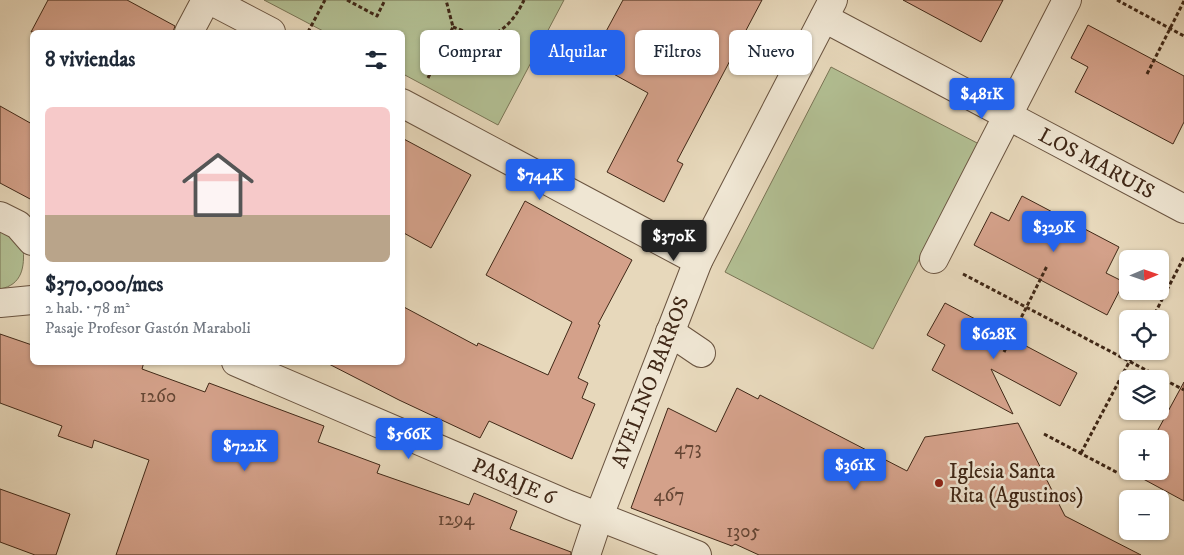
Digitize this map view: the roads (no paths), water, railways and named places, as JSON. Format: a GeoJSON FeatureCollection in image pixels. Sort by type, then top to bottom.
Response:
{"type":"FeatureCollection","features":[{"type":"Feature","properties":{"kind":"street"},"geometry":{"type":"LineString","coordinates":[[190,30],[206,0]]}},
{"type":"Feature","properties":{"kind":"street"},"geometry":{"type":"LineString","coordinates":[[210,0],[267,30]]}},
{"type":"Feature","properties":{"kind":"street"},"geometry":{"type":"LineString","coordinates":[[934,259],[1067,0]]}},
{"type":"Feature","properties":{"kind":"street","name":"LOS MARUIS"},"geometry":{"type":"LineString","coordinates":[[829,9],[1008,115],[1184,209]]}},
{"type":"Feature","properties":{"kind":"street","name":"AVELINO BARROS"},"geometry":{"type":"LineString","coordinates":[[586,555],[599,516],[698,261],[829,9]]}},
{"type":"Feature","properties":{"kind":"street"},"geometry":{"type":"LineString","coordinates":[[408,106],[698,261]]}},
{"type":"Feature","properties":{"kind":"street"},"geometry":{"type":"LineString","coordinates":[[0,216],[18,225],[30,239]]}},
{"type":"Feature","properties":{"kind":"street"},"geometry":{"type":"LineString","coordinates":[[0,303],[30,300]]}},
{"type":"Feature","properties":{"kind":"street"},"geometry":{"type":"LineString","coordinates":[[670,332],[701,353]]}},
{"type":"Feature","properties":{"kind":"street","name":"PASAJE 6"},"geometry":{"type":"LineString","coordinates":[[243,365],[599,516],[697,555]]}},
{"type":"Feature","properties":{"kind":"place","name":"Iglesia Santa Rita (Agustinos)"},"geometry":{"type":"Point","coordinates":[939,483]}}]}
